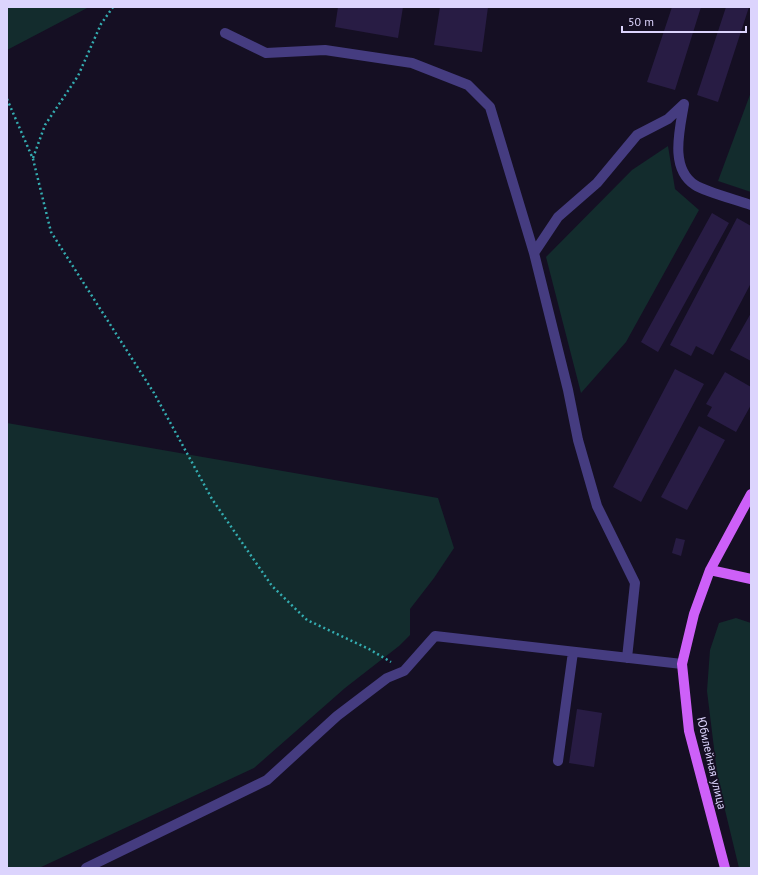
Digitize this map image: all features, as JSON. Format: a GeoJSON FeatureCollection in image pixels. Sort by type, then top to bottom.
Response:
{"type":"FeatureCollection","features":[{"type":"Feature","properties":{"kind":"main road","name":"Юбилейная улица"},"geometry":{"type":"LineString","coordinates":[[725,868],[689,731],[682,664],[694,614],[710,570],[751,494]]}},
{"type":"Feature","properties":{"kind":"main road"},"geometry":{"type":"LineString","coordinates":[[710,570],[751,579]]}},
{"type":"Feature","properties":{"kind":"street"},"geometry":{"type":"LineString","coordinates":[[225,33],[266,53],[325,50],[412,63],[468,85],[490,107],[534,253],[568,390],[578,440],[597,506],[635,583],[627,658]]}},
{"type":"Feature","properties":{"kind":"street"},"geometry":{"type":"LineString","coordinates":[[534,253],[558,217],[597,183],[637,135],[668,119],[684,104],[678,142],[681,168],[695,185],[751,205]]}},
{"type":"Feature","properties":{"kind":"street"},"geometry":{"type":"LineString","coordinates":[[86,868],[267,780],[337,716],[387,678],[404,671],[435,636],[682,664]]}},
{"type":"Feature","properties":{"kind":"street"},"geometry":{"type":"LineString","coordinates":[[558,761],[573,652]]}},
{"type":"Feature","properties":{"kind":"path"},"geometry":{"type":"LineString","coordinates":[[33,159],[45,125],[78,76],[101,24],[113,7]]}},
{"type":"Feature","properties":{"kind":"path"},"geometry":{"type":"LineString","coordinates":[[7,99],[33,159],[51,232],[154,393],[212,499],[272,586],[307,620],[370,649],[404,671]]}},
{"type":"Feature","properties":{"kind":"green space"},"geometry":{"type":"Polygon","coordinates":[[[7,7],[89,7],[7,50],[7,7]]]}},
{"type":"Feature","properties":{"kind":"green space"},"geometry":{"type":"Polygon","coordinates":[[[751,92],[751,192],[718,181],[751,92]]]}},
{"type":"Feature","properties":{"kind":"green space"},"geometry":{"type":"Polygon","coordinates":[[[668,146],[675,189],[699,210],[626,342],[581,393],[546,257],[632,170],[668,146]]]}},
{"type":"Feature","properties":{"kind":"green space"},"geometry":{"type":"Polygon","coordinates":[[[7,423],[438,498],[454,548],[434,578],[410,609],[410,635],[399,646],[345,688],[254,768],[39,868],[7,868],[7,423]]]}},
{"type":"Feature","properties":{"kind":"green space"},"geometry":{"type":"Polygon","coordinates":[[[736,618],[751,623],[751,868],[739,868],[718,781],[707,691],[710,650],[719,623],[736,618]]]}},
{"type":"Feature","properties":{"kind":"building"},"geometry":{"type":"Polygon","coordinates":[[[338,7],[403,7],[398,38],[335,27],[338,7]]]}},
{"type":"Feature","properties":{"kind":"building"},"geometry":{"type":"Polygon","coordinates":[[[440,7],[488,7],[482,52],[434,45],[440,7]]]}},
{"type":"Feature","properties":{"kind":"building"},"geometry":{"type":"Polygon","coordinates":[[[672,7],[701,7],[675,90],[647,82],[672,7]]]}},
{"type":"Feature","properties":{"kind":"building"},"geometry":{"type":"Polygon","coordinates":[[[726,7],[749,7],[718,102],[697,95],[726,7]]]}},
{"type":"Feature","properties":{"kind":"building"},"geometry":{"type":"Polygon","coordinates":[[[712,213],[729,223],[658,352],[641,342],[712,213]]]}},
{"type":"Feature","properties":{"kind":"building"},"geometry":{"type":"Polygon","coordinates":[[[737,218],[751,226],[751,283],[713,355],[696,346],[691,356],[670,345],[737,218]]]}},
{"type":"Feature","properties":{"kind":"building"},"geometry":{"type":"Polygon","coordinates":[[[751,313],[751,361],[730,350],[751,313]]]}},
{"type":"Feature","properties":{"kind":"building"},"geometry":{"type":"Polygon","coordinates":[[[675,369],[704,384],[641,502],[613,487],[675,369]]]}},
{"type":"Feature","properties":{"kind":"building"},"geometry":{"type":"Polygon","coordinates":[[[725,372],[751,387],[751,405],[736,432],[707,416],[712,407],[706,404],[725,372]]]}},
{"type":"Feature","properties":{"kind":"building"},"geometry":{"type":"Polygon","coordinates":[[[699,426],[725,440],[687,510],[661,497],[699,426]]]}},
{"type":"Feature","properties":{"kind":"building"},"geometry":{"type":"Polygon","coordinates":[[[676,538],[685,540],[681,556],[672,553],[676,538]]]}},
{"type":"Feature","properties":{"kind":"building"},"geometry":{"type":"Polygon","coordinates":[[[577,709],[602,713],[594,767],[569,763],[577,709]]]}}]}
